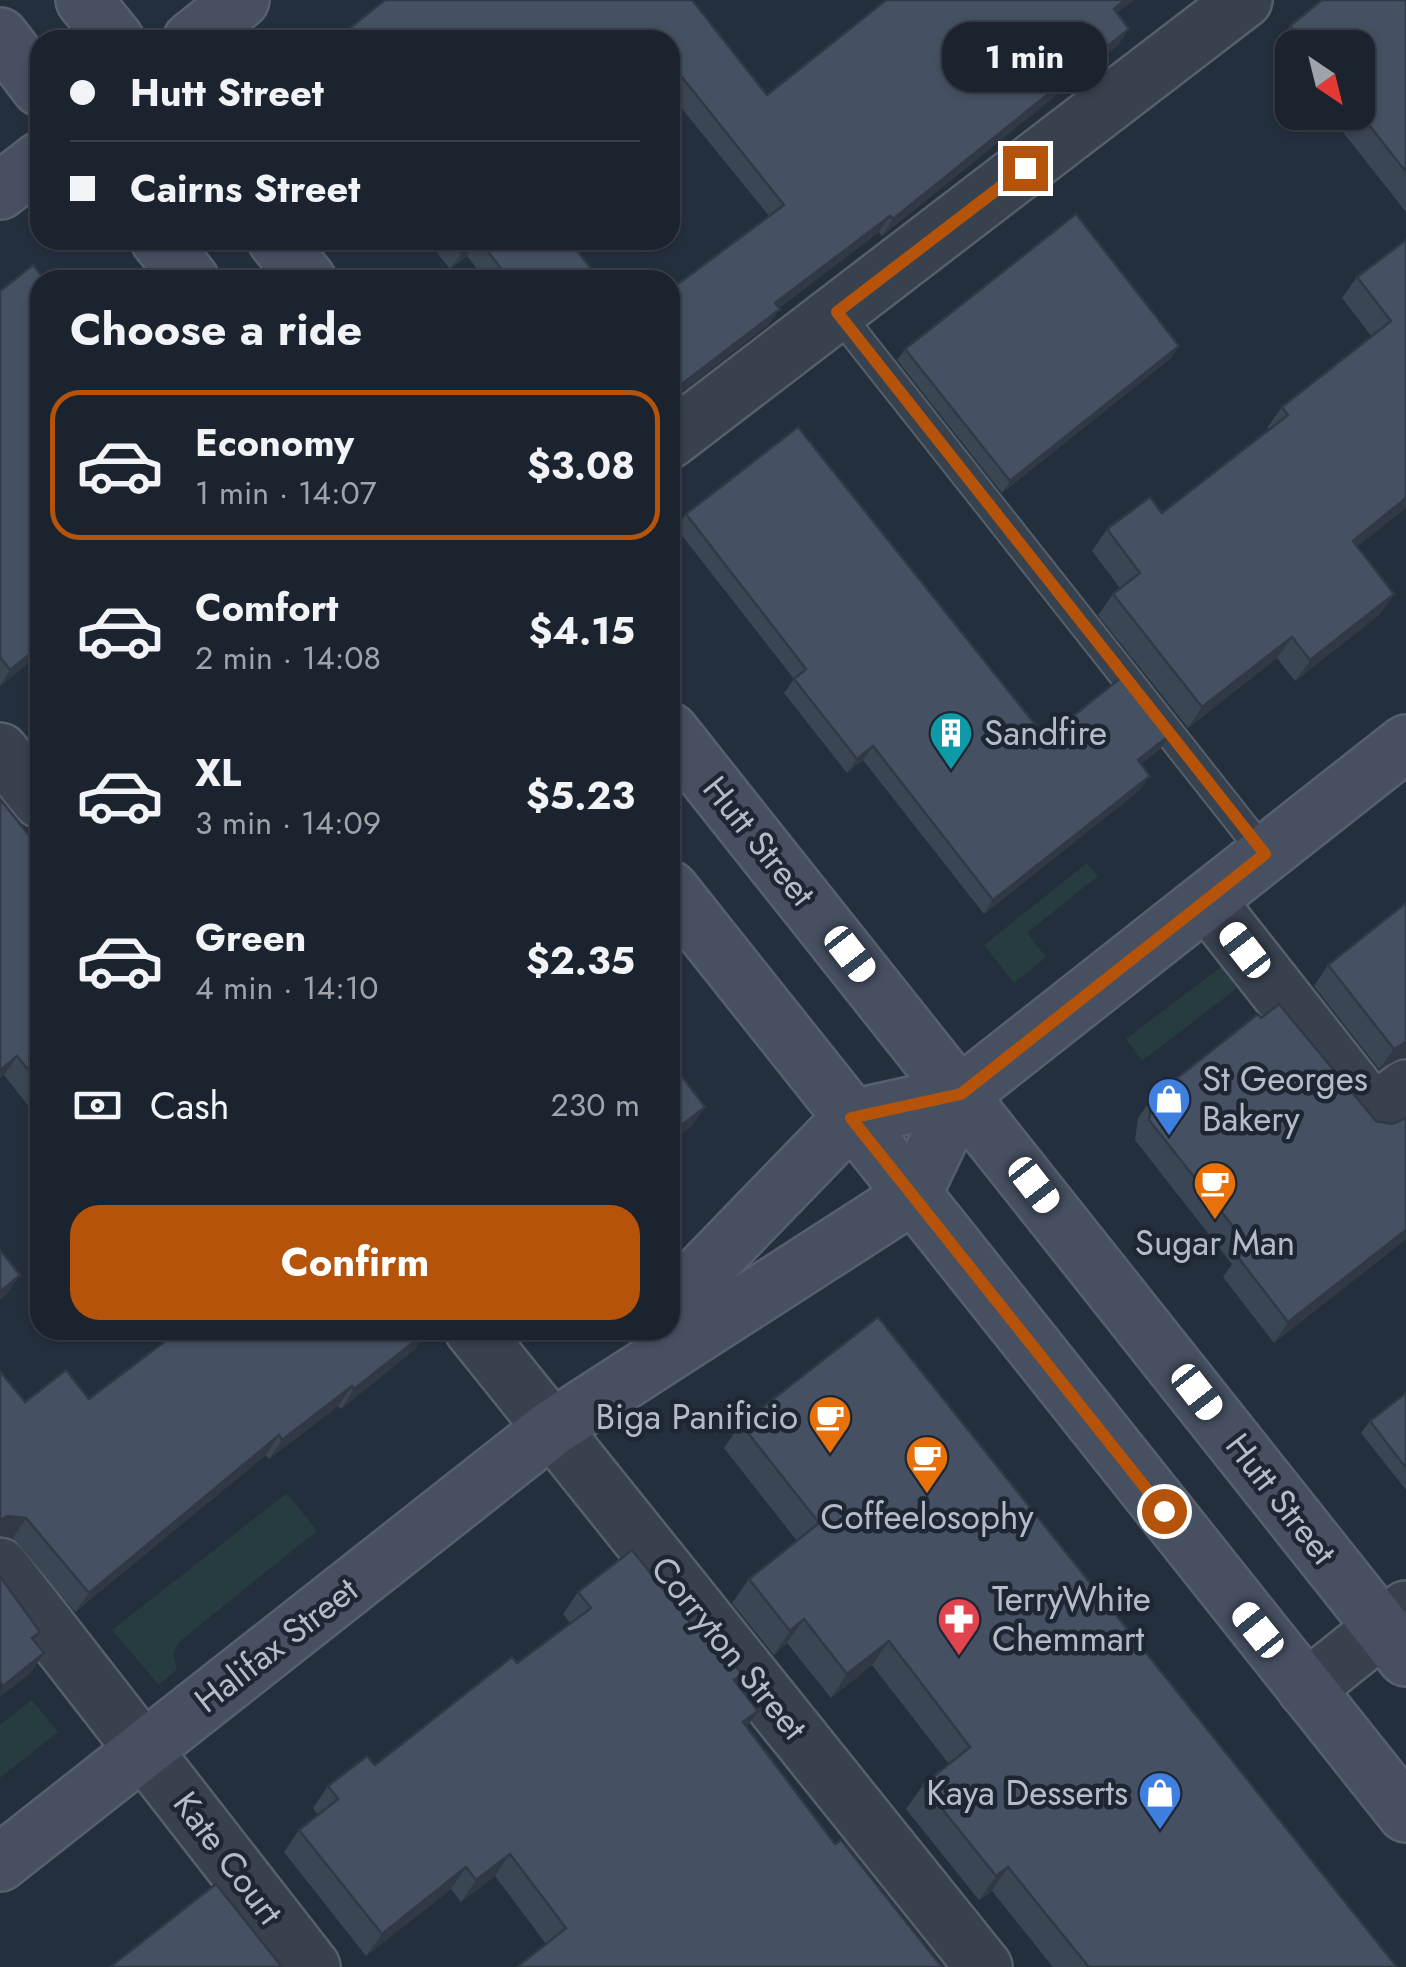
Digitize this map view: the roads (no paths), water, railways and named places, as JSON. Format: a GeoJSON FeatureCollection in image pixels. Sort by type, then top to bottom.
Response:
{"type":"FeatureCollection","features":[{"type":"Feature","properties":{"kind":"main road"},"geometry":{"type":"LineString","coordinates":[[84,0],[108,30]]}},
{"type":"Feature","properties":{"kind":"main road"},"geometry":{"type":"LineString","coordinates":[[204,30],[241,0]]}},
{"type":"Feature","properties":{"kind":"main road"},"geometry":{"type":"LineString","coordinates":[[0,36],[30,75]]}},
{"type":"Feature","properties":{"kind":"main road"},"geometry":{"type":"LineString","coordinates":[[0,192],[30,168]]}},
{"type":"Feature","properties":{"kind":"main road"},"geometry":{"type":"LineString","coordinates":[[167,250],[182,270]]}},
{"type":"Feature","properties":{"kind":"main road"},"geometry":{"type":"LineString","coordinates":[[284,250],[300,270]]}},
{"type":"Feature","properties":{"kind":"main road","name":"Hutt Street"},"geometry":{"type":"LineString","coordinates":[[680,743],[1398,1632]]}},
{"type":"Feature","properties":{"kind":"main road"},"geometry":{"type":"LineString","coordinates":[[680,1295],[851,1118],[961,1094],[1406,743]]}},
{"type":"Feature","properties":{"kind":"main road"},"geometry":{"type":"LineString","coordinates":[[680,902],[1406,1814]]}},
{"type":"Feature","properties":{"kind":"main road"},"geometry":{"type":"LineString","coordinates":[[912,1196],[961,1094]]}},
{"type":"Feature","properties":{"kind":"main road","name":"Halifax Street"},"geometry":{"type":"LineString","coordinates":[[0,1863],[552,1428],[912,1196]]}},
{"type":"Feature","properties":{"kind":"main road","name":"Halifax Street"},"geometry":{"type":"LineString","coordinates":[[552,1428],[636,1340]]}},
{"type":"Feature","properties":{"kind":"street"},"geometry":{"type":"LineString","coordinates":[[680,432],[1244,0]]}},
{"type":"Feature","properties":{"kind":"street"},"geometry":{"type":"LineString","coordinates":[[0,751],[30,788]]}},
{"type":"Feature","properties":{"kind":"street"},"geometry":{"type":"LineString","coordinates":[[1207,901],[1374,1113],[1406,1088]]}},
{"type":"Feature","properties":{"kind":"street","name":"Corryton Street"},"geometry":{"type":"LineString","coordinates":[[481,1340],[984,1967]]}},
{"type":"Feature","properties":{"kind":"street","name":"Kate Court"},"geometry":{"type":"LineString","coordinates":[[0,1566],[312,1967]]}},
{"type":"Feature","properties":{"kind":"street"},"geometry":{"type":"LineString","coordinates":[[1306,1689],[1398,1632]]}},
{"type":"Feature","properties":{"kind":"lane"},"geometry":{"type":"LineString","coordinates":[[837,312],[1265,854]]}},
{"type":"Feature","properties":{"kind":"place","name":"Sandfire"},"geometry":{"type":"Point","coordinates":[951,771]}},
{"type":"Feature","properties":{"kind":"place","name":"St Georges Bakery"},"geometry":{"type":"Point","coordinates":[1169,1137]}},
{"type":"Feature","properties":{"kind":"place","name":"Sugar Man"},"geometry":{"type":"Point","coordinates":[1215,1221]}},
{"type":"Feature","properties":{"kind":"place","name":"Biga Panificio"},"geometry":{"type":"Point","coordinates":[830,1455]}},
{"type":"Feature","properties":{"kind":"place","name":"Coffeelosophy"},"geometry":{"type":"Point","coordinates":[927,1495]}},
{"type":"Feature","properties":{"kind":"place","name":"TerryWhite Chemmart"},"geometry":{"type":"Point","coordinates":[959,1657]}},
{"type":"Feature","properties":{"kind":"place","name":"Kaya Desserts"},"geometry":{"type":"Point","coordinates":[1160,1831]}}]}
